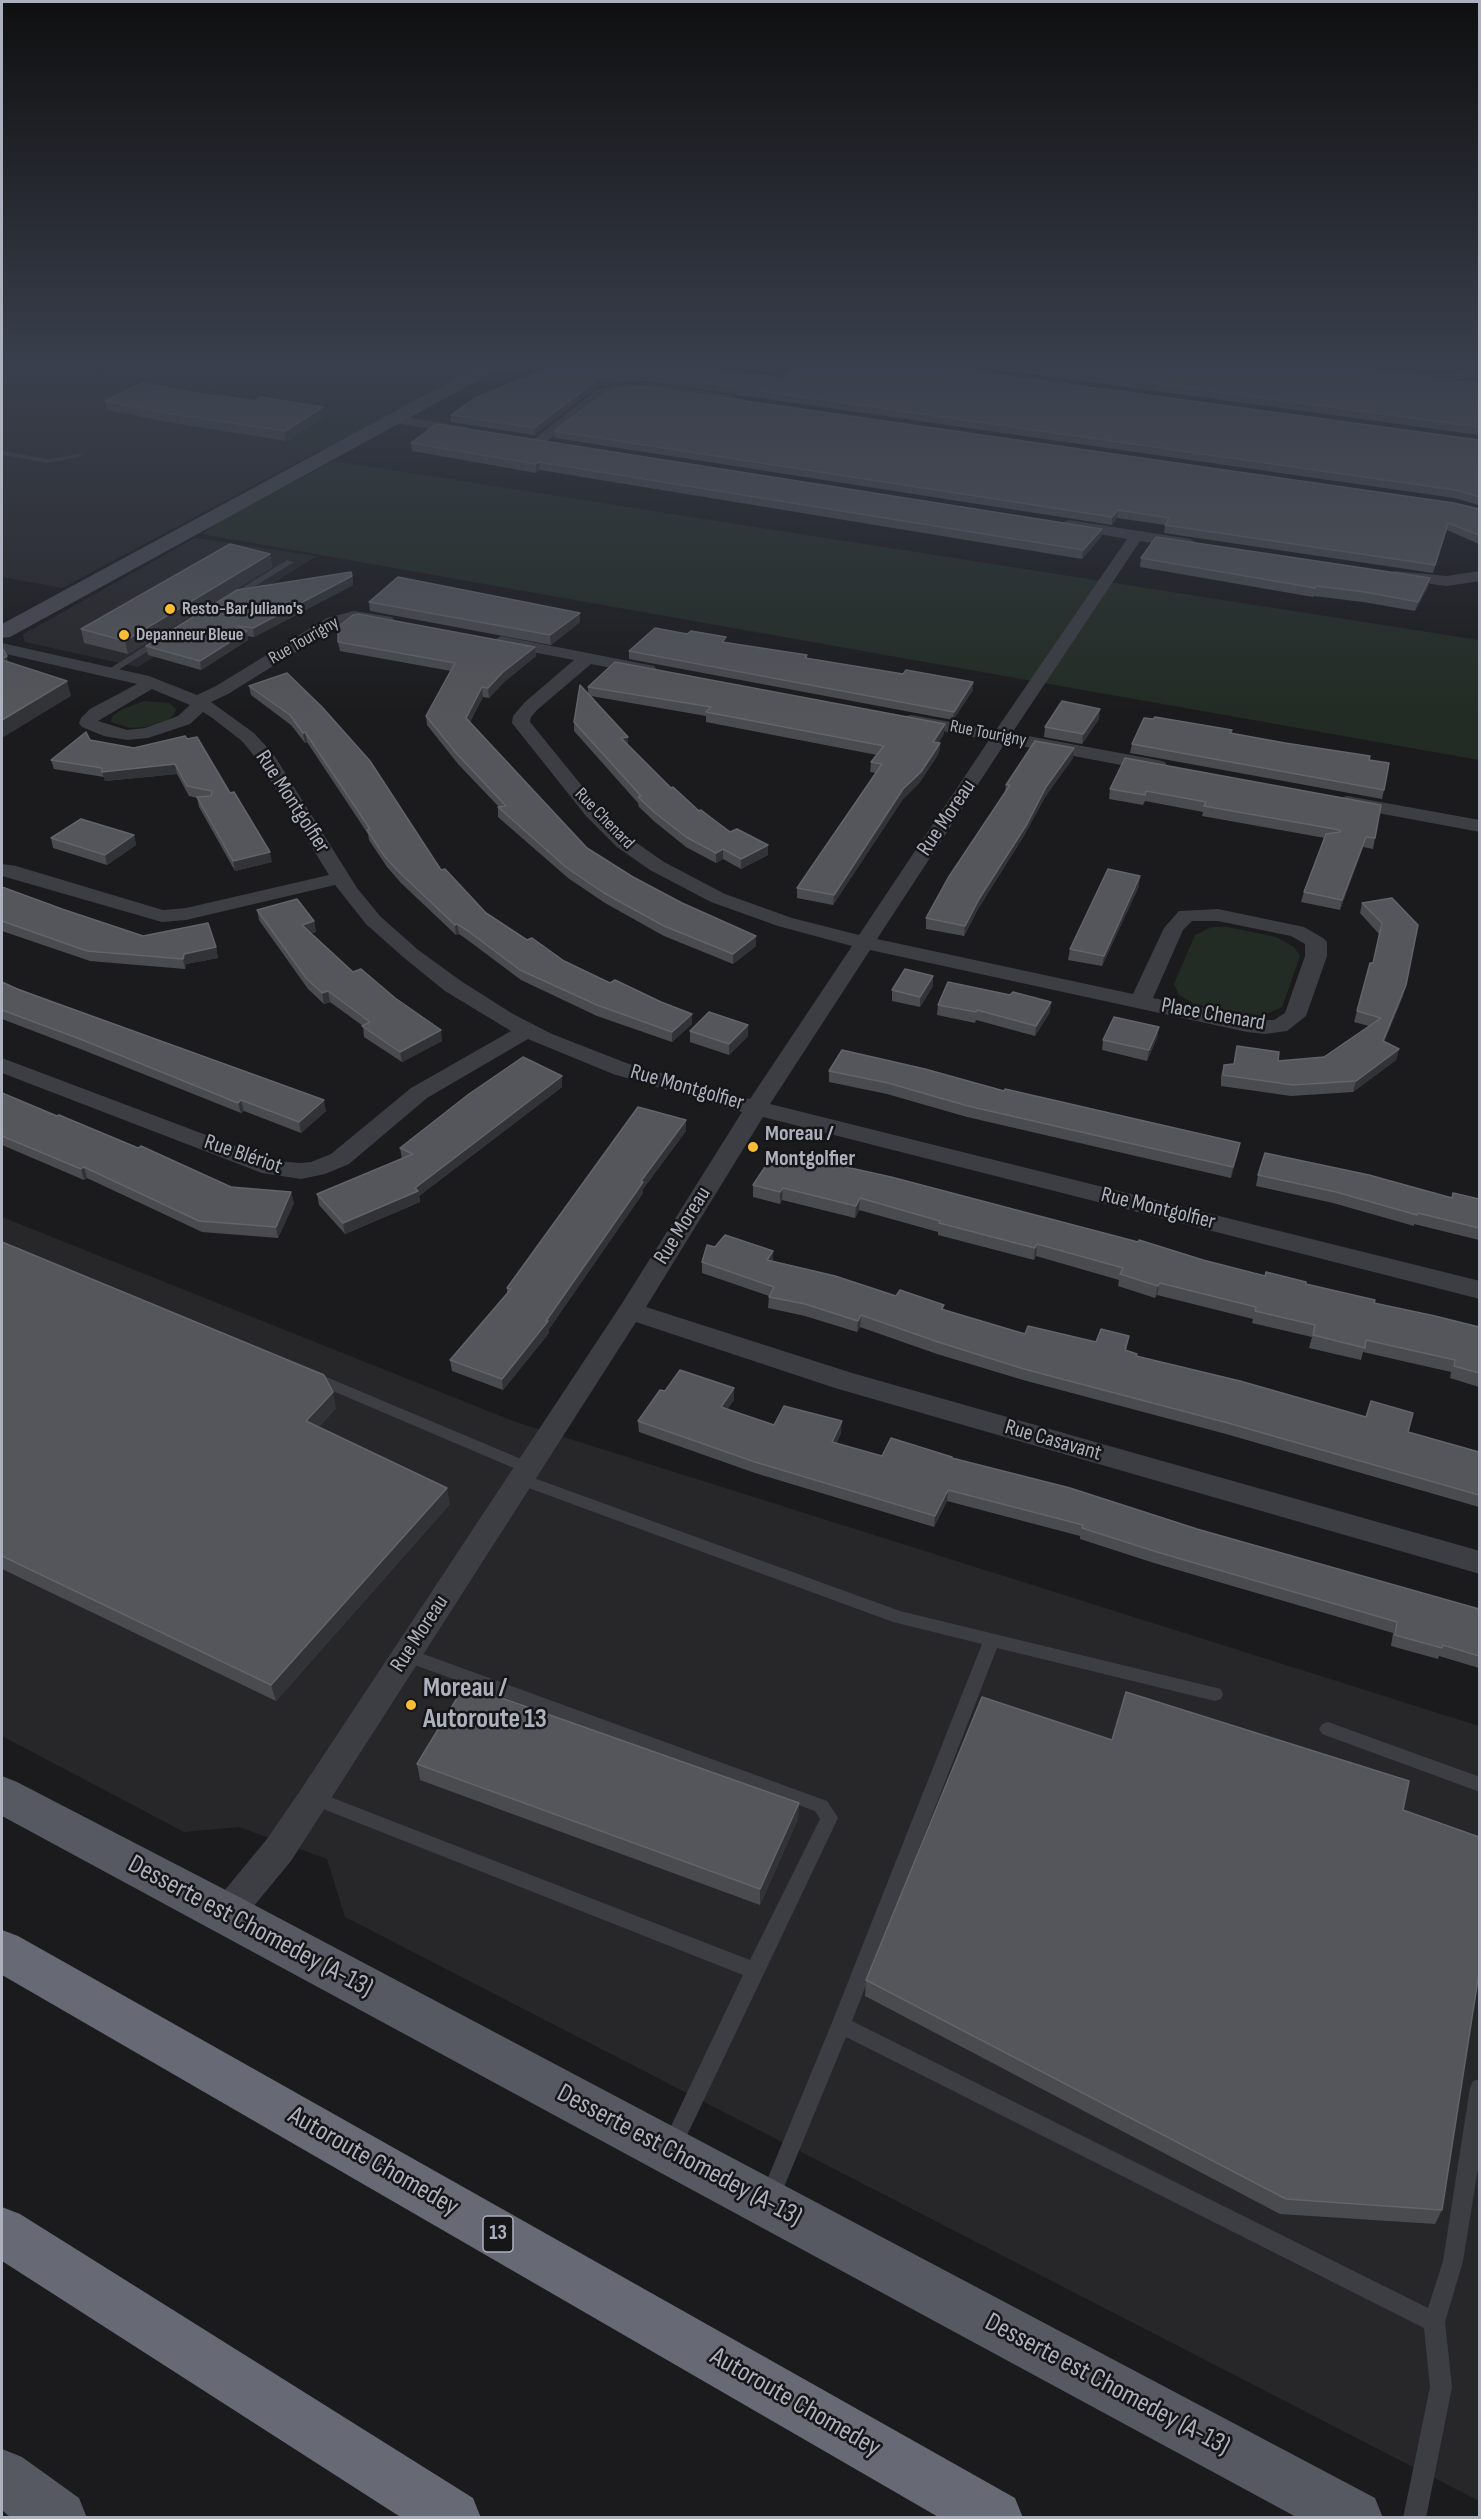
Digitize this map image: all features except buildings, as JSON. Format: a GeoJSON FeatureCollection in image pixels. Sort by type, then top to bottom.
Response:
{"type":"FeatureCollection","features":[{"type":"Feature","properties":{"kind":"highway","name":"Autoroute Chomedey"},"geometry":{"type":"LineString","coordinates":[[2,1951],[994,2517]]}},
{"type":"Feature","properties":{"kind":"highway"},"geometry":{"type":"LineString","coordinates":[[2,2232],[453,2517]]}},
{"type":"Feature","properties":{"kind":"main road"},"geometry":{"type":"LineString","coordinates":[[2,632],[280,481]]}},
{"type":"Feature","properties":{"kind":"main road","name":"Desserte est Chomedey (A-13)"},"geometry":{"type":"LineString","coordinates":[[2,1795],[227,1913],[1355,2517]]}},
{"type":"Feature","properties":{"kind":"main road"},"geometry":{"type":"LineString","coordinates":[[2,2477],[59,2517]]}},
{"type":"Feature","properties":{"kind":"street"},"geometry":{"type":"LineString","coordinates":[[1054,523],[1205,547]]}},
{"type":"Feature","properties":{"kind":"street","name":"Rue Moreau"},"geometry":{"type":"LineString","coordinates":[[227,1913],[279,1850],[315,1798],[630,1311],[863,942],[1136,536]]}},
{"type":"Feature","properties":{"kind":"street"},"geometry":{"type":"LineString","coordinates":[[1378,574],[1437,581],[1479,576]]}},
{"type":"Feature","properties":{"kind":"street","name":"Rue Tourigny"},"geometry":{"type":"LineString","coordinates":[[201,703],[333,621],[354,616],[398,622]]}},
{"type":"Feature","properties":{"kind":"street"},"geometry":{"type":"LineString","coordinates":[[479,637],[667,674]]}},
{"type":"Feature","properties":{"kind":"street","name":"Rue Montgolfier"},"geometry":{"type":"LineString","coordinates":[[2,648],[151,683],[201,703],[238,728],[262,753],[340,878],[373,920],[410,953],[453,986],[526,1031],[621,1069],[756,1109],[1479,1290]]}},
{"type":"Feature","properties":{"kind":"street","name":"Rue Chenard"},"geometry":{"type":"LineString","coordinates":[[586,659],[531,706],[520,719],[530,735],[593,812],[639,854],[701,891],[785,922],[863,942]]}},
{"type":"Feature","properties":{"kind":"street"},"geometry":{"type":"LineString","coordinates":[[151,683],[103,709],[90,718],[88,723],[110,732],[127,735],[148,733],[184,720],[201,703]]}},
{"type":"Feature","properties":{"kind":"street","name":"Rue Tourigny"},"geometry":{"type":"LineString","coordinates":[[898,717],[1176,770]]}},
{"type":"Feature","properties":{"kind":"street"},"geometry":{"type":"LineString","coordinates":[[1328,798],[1479,826]]}},
{"type":"Feature","properties":{"kind":"street"},"geometry":{"type":"LineString","coordinates":[[2,870],[16,872],[162,916],[186,914],[340,878]]}},
{"type":"Feature","properties":{"kind":"street","name":"Place Chenard"},"geometry":{"type":"LineString","coordinates":[[863,942],[1246,1025],[1279,1026],[1295,1016],[1316,956],[1317,942],[1310,936],[1297,931],[1218,915],[1186,915],[1174,928],[1140,1002]]}},
{"type":"Feature","properties":{"kind":"street","name":"Rue Blériot"},"geometry":{"type":"LineString","coordinates":[[2,1065],[271,1168],[301,1171],[316,1169],[340,1159],[404,1103],[526,1031]]}},
{"type":"Feature","properties":{"kind":"street","name":"Rue Casavant"},"geometry":{"type":"LineString","coordinates":[[630,1311],[845,1381],[1479,1563]]}},
{"type":"Feature","properties":{"kind":"lane"},"geometry":{"type":"LineString","coordinates":[[220,605],[290,562]]}},
{"type":"Feature","properties":{"kind":"lane"},"geometry":{"type":"LineString","coordinates":[[109,672],[170,635]]}},
{"type":"Feature","properties":{"kind":"lane"},"geometry":{"type":"LineString","coordinates":[[297,1369],[524,1474],[898,1617],[1215,1694]]}},
{"type":"Feature","properties":{"kind":"lane"},"geometry":{"type":"LineString","coordinates":[[767,2204],[841,2025],[992,1640]]}},
{"type":"Feature","properties":{"kind":"lane"},"geometry":{"type":"LineString","coordinates":[[407,1655],[821,1806],[829,1818],[670,2150]]}},
{"type":"Feature","properties":{"kind":"lane"},"geometry":{"type":"LineString","coordinates":[[1328,1729],[1479,1785]]}},
{"type":"Feature","properties":{"kind":"lane"},"geometry":{"type":"LineString","coordinates":[[315,1798],[756,1971]]}},
{"type":"Feature","properties":{"kind":"lane"},"geometry":{"type":"LineString","coordinates":[[841,2025],[1434,2322]]}},
{"type":"Feature","properties":{"kind":"lane"},"geometry":{"type":"LineString","coordinates":[[1414,2517],[1441,2387],[1434,2322],[1454,2260],[1479,2088]]}},
{"type":"Feature","properties":{"kind":"shaded area"},"geometry":{"type":"Polygon","coordinates":[[[2,481],[263,481],[62,588],[2,577],[2,481]]]}},
{"type":"Feature","properties":{"kind":"shaded area"},"geometry":{"type":"Polygon","coordinates":[[[296,481],[458,481],[1479,640],[1479,760],[202,534],[222,520],[296,481]]]}},
{"type":"Feature","properties":{"kind":"shaded area"},"geometry":{"type":"Polygon","coordinates":[[[195,538],[317,556],[138,667],[25,642],[22,635],[195,538]]]}},
{"type":"Feature","properties":{"kind":"shaded area"},"geometry":{"type":"Polygon","coordinates":[[[144,701],[169,703],[176,709],[170,719],[146,727],[130,728],[111,722],[112,716],[123,709],[144,701]]]}},
{"type":"Feature","properties":{"kind":"shaded area"},"geometry":{"type":"Polygon","coordinates":[[[1212,927],[1228,927],[1276,937],[1294,947],[1300,956],[1282,1007],[1262,1016],[1247,1016],[1194,1004],[1179,995],[1174,984],[1195,935],[1212,927]]]}},
{"type":"Feature","properties":{"kind":"shaded area"},"geometry":{"type":"Polygon","coordinates":[[[2,1217],[513,1421],[1479,1726],[1479,2501],[345,1917],[327,1859],[239,1827],[184,1832],[2,1736],[2,1217]]]}},
{"type":"Feature","properties":{"kind":"place","name":"Resto-Bar Juliano's"},"geometry":{"type":"Point","coordinates":[170,609]}},
{"type":"Feature","properties":{"kind":"place","name":"Depanneur Bleue"},"geometry":{"type":"Point","coordinates":[124,635]}},
{"type":"Feature","properties":{"kind":"place","name":"Moreau / Montgolfier"},"geometry":{"type":"Point","coordinates":[753,1147]}},
{"type":"Feature","properties":{"kind":"place","name":"Moreau / Autoroute 13"},"geometry":{"type":"Point","coordinates":[411,1705]}}]}
